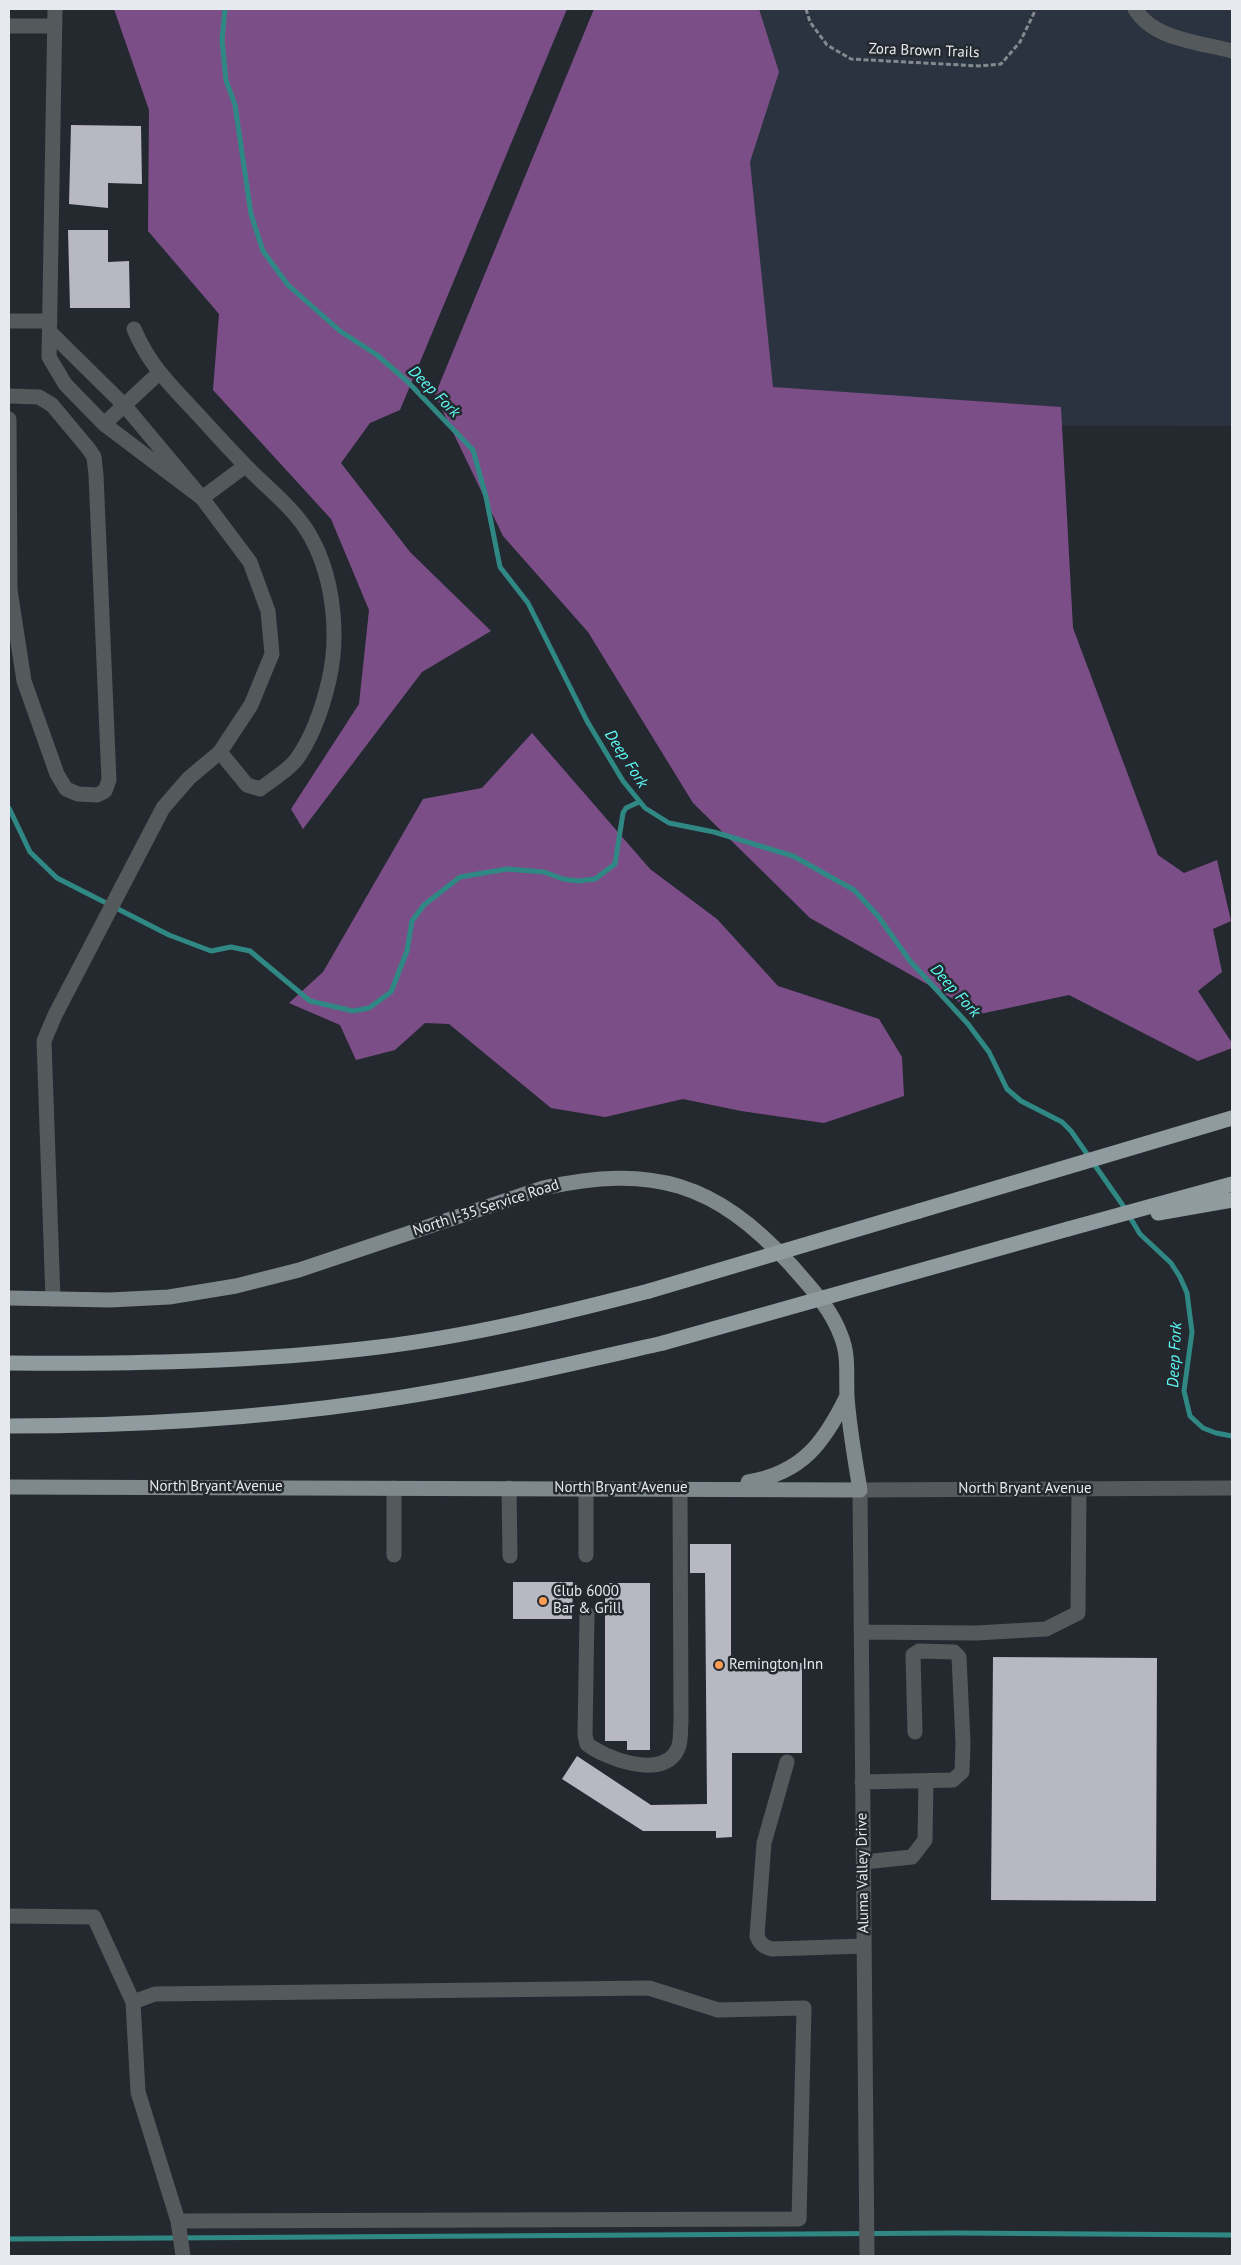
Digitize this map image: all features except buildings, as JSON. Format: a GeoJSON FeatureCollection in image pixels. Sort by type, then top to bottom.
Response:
{"type":"FeatureCollection","features":[{"type":"Feature","properties":{"kind":"highway"},"geometry":{"type":"LineString","coordinates":[[9,1363],[203,1362],[380,1347],[523,1321],[649,1291],[1232,1118]]}},
{"type":"Feature","properties":{"kind":"highway"},"geometry":{"type":"LineString","coordinates":[[9,1426],[171,1422],[270,1414],[370,1402],[482,1383],[663,1343],[1232,1184]]}},
{"type":"Feature","properties":{"kind":"highway"},"geometry":{"type":"LineString","coordinates":[[1068,1229],[1232,1200]]}},
{"type":"Feature","properties":{"kind":"main road","name":"North I-35 Service Road"},"geometry":{"type":"LineString","coordinates":[[9,1298],[110,1300],[169,1297],[236,1286],[299,1270],[543,1188],[582,1179],[646,1178],[666,1182],[708,1198],[738,1214],[764,1236],[831,1313],[842,1337],[847,1359],[847,1396],[860,1490]]}},
{"type":"Feature","properties":{"kind":"main road"},"geometry":{"type":"LineString","coordinates":[[714,1488],[764,1480],[794,1466],[807,1457],[822,1441],[847,1396]]}},
{"type":"Feature","properties":{"kind":"main road","name":"North Bryant Avenue"},"geometry":{"type":"LineString","coordinates":[[9,1487],[860,1490]]}},
{"type":"Feature","properties":{"kind":"street"},"geometry":{"type":"LineString","coordinates":[[55,9],[49,357],[65,384],[104,424],[202,498]]}},
{"type":"Feature","properties":{"kind":"street"},"geometry":{"type":"LineString","coordinates":[[1135,9],[1142,21],[1163,33],[1232,50]]}},
{"type":"Feature","properties":{"kind":"street"},"geometry":{"type":"LineString","coordinates":[[9,26],[54,26]]}},
{"type":"Feature","properties":{"kind":"street"},"geometry":{"type":"LineString","coordinates":[[9,321],[50,327],[125,406],[202,498],[250,562],[268,611],[272,654],[251,705],[220,752],[189,778],[163,808],[54,1015],[44,1042],[53,1299]]}},
{"type":"Feature","properties":{"kind":"street"},"geometry":{"type":"LineString","coordinates":[[134,329],[144,352],[159,373],[245,466],[296,515],[311,539],[322,564],[331,598],[336,631],[334,659],[327,686],[303,748],[295,762],[260,789],[247,785],[220,752]]}},
{"type":"Feature","properties":{"kind":"street"},"geometry":{"type":"LineString","coordinates":[[104,424],[159,373]]}},
{"type":"Feature","properties":{"kind":"street"},"geometry":{"type":"LineString","coordinates":[[9,396],[39,397],[52,405],[94,457],[109,780],[105,791],[97,795],[78,794],[66,789],[57,774],[24,680],[11,611],[9,419]]}},
{"type":"Feature","properties":{"kind":"street"},"geometry":{"type":"LineString","coordinates":[[202,498],[245,466]]}},
{"type":"Feature","properties":{"kind":"street"},"geometry":{"type":"LineString","coordinates":[[394,1488],[394,1555]]}},
{"type":"Feature","properties":{"kind":"street"},"geometry":{"type":"LineString","coordinates":[[509,1488],[510,1556]]}},
{"type":"Feature","properties":{"kind":"street"},"geometry":{"type":"LineString","coordinates":[[586,1488],[586,1555]]}},
{"type":"Feature","properties":{"kind":"street"},"geometry":{"type":"LineString","coordinates":[[587,1614],[585,1735],[587,1744],[601,1753],[635,1764],[657,1764],[673,1757],[680,1742],[681,1722],[680,1488]]}},
{"type":"Feature","properties":{"kind":"street"},"geometry":{"type":"LineString","coordinates":[[861,1632],[976,1633],[1046,1629],[1078,1613],[1079,1488]]}},
{"type":"Feature","properties":{"kind":"street","name":"North Bryant Avenue"},"geometry":{"type":"LineString","coordinates":[[860,1490],[1232,1488]]}},
{"type":"Feature","properties":{"kind":"street","name":"Aluma Valley Drive"},"geometry":{"type":"LineString","coordinates":[[860,1490],[867,2256]]}},
{"type":"Feature","properties":{"kind":"street"},"geometry":{"type":"LineString","coordinates":[[862,1782],[953,1780],[962,1772],[963,1743],[959,1657],[954,1652],[920,1651],[913,1655],[915,1732]]}},
{"type":"Feature","properties":{"kind":"street"},"geometry":{"type":"LineString","coordinates":[[787,1762],[764,1843],[758,1936],[760,1942],[766,1948],[864,1946]]}},
{"type":"Feature","properties":{"kind":"street"},"geometry":{"type":"LineString","coordinates":[[864,1862],[912,1857],[925,1840],[926,1781]]}},
{"type":"Feature","properties":{"kind":"street"},"geometry":{"type":"LineString","coordinates":[[9,1916],[94,1917],[133,2002],[138,2092],[178,2220],[183,2256]]}},
{"type":"Feature","properties":{"kind":"street"},"geometry":{"type":"LineString","coordinates":[[133,2002],[155,1994],[649,1988],[718,2010],[804,2008],[799,2219],[178,2220]]}},
{"type":"Feature","properties":{"kind":"path","name":"Zora Brown Trails"},"geometry":{"type":"LineString","coordinates":[[806,9],[810,22],[827,45],[851,59],[979,66],[1001,64],[1020,42],[1036,9]]}},
{"type":"Feature","properties":{"kind":"shaded area"},"geometry":{"type":"Polygon","coordinates":[[[114,9],[567,9],[400,410],[370,423],[341,463],[410,552],[491,631],[422,672],[303,829],[291,809],[359,704],[369,610],[331,519],[213,390],[219,314],[148,231],[149,110],[114,9]]]}},
{"type":"Feature","properties":{"kind":"shaded area"},"geometry":{"type":"Polygon","coordinates":[[[594,9],[759,9],[779,72],[750,162],[773,387],[1061,407],[1073,628],[1158,855],[1184,873],[1217,860],[1231,921],[1213,929],[1222,972],[1198,991],[1232,1043],[1232,1048],[1198,1061],[1069,995],[980,1014],[810,918],[693,803],[588,632],[503,536],[435,395],[594,9]]]}},
{"type":"Feature","properties":{"kind":"shaded area"},"geometry":{"type":"Polygon","coordinates":[[[610,9],[1232,9],[1232,426],[547,424],[610,9]]]}},
{"type":"Feature","properties":{"kind":"shaded area"},"geometry":{"type":"Polygon","coordinates":[[[532,733],[650,869],[717,919],[778,986],[879,1019],[902,1057],[904,1096],[824,1123],[741,1111],[683,1099],[605,1117],[551,1108],[449,1024],[425,1023],[395,1050],[356,1060],[340,1025],[289,1003],[323,972],[423,799],[482,788],[532,733]]]}},
{"type":"Feature","properties":{"kind":"waterway","name":"Deep Fork"},"geometry":{"type":"LineString","coordinates":[[225,9],[222,40],[226,80],[235,105],[251,214],[263,251],[288,285],[340,331],[377,355],[407,381],[473,450],[486,497],[500,567],[528,603],[587,721],[623,781],[645,808],[669,823],[714,832],[793,856],[854,890],[878,916],[910,961],[968,1024],[989,1052],[1007,1089],[1021,1101],[1062,1122],[1071,1131],[1124,1207],[1140,1234],[1171,1263],[1187,1293],[1192,1332],[1184,1391],[1190,1416],[1203,1428],[1232,1436]]}},
{"type":"Feature","properties":{"kind":"waterway"},"geometry":{"type":"LineString","coordinates":[[9,808],[30,852],[57,878],[169,935],[211,951],[231,947],[250,951],[310,1001],[353,1011],[369,1008],[391,992],[407,951],[412,921],[424,905],[460,877],[507,869],[544,872],[563,879],[579,881],[595,879],[615,864],[623,813],[626,808],[639,802]]}},
{"type":"Feature","properties":{"kind":"waterway"},"geometry":{"type":"LineString","coordinates":[[9,2239],[956,2233],[1232,2235]]}},
{"type":"Feature","properties":{"kind":"place","name":"Club 6000 Bar & Grill"},"geometry":{"type":"Point","coordinates":[543,1601]}},
{"type":"Feature","properties":{"kind":"place","name":"Remington Inn"},"geometry":{"type":"Point","coordinates":[719,1665]}}]}
